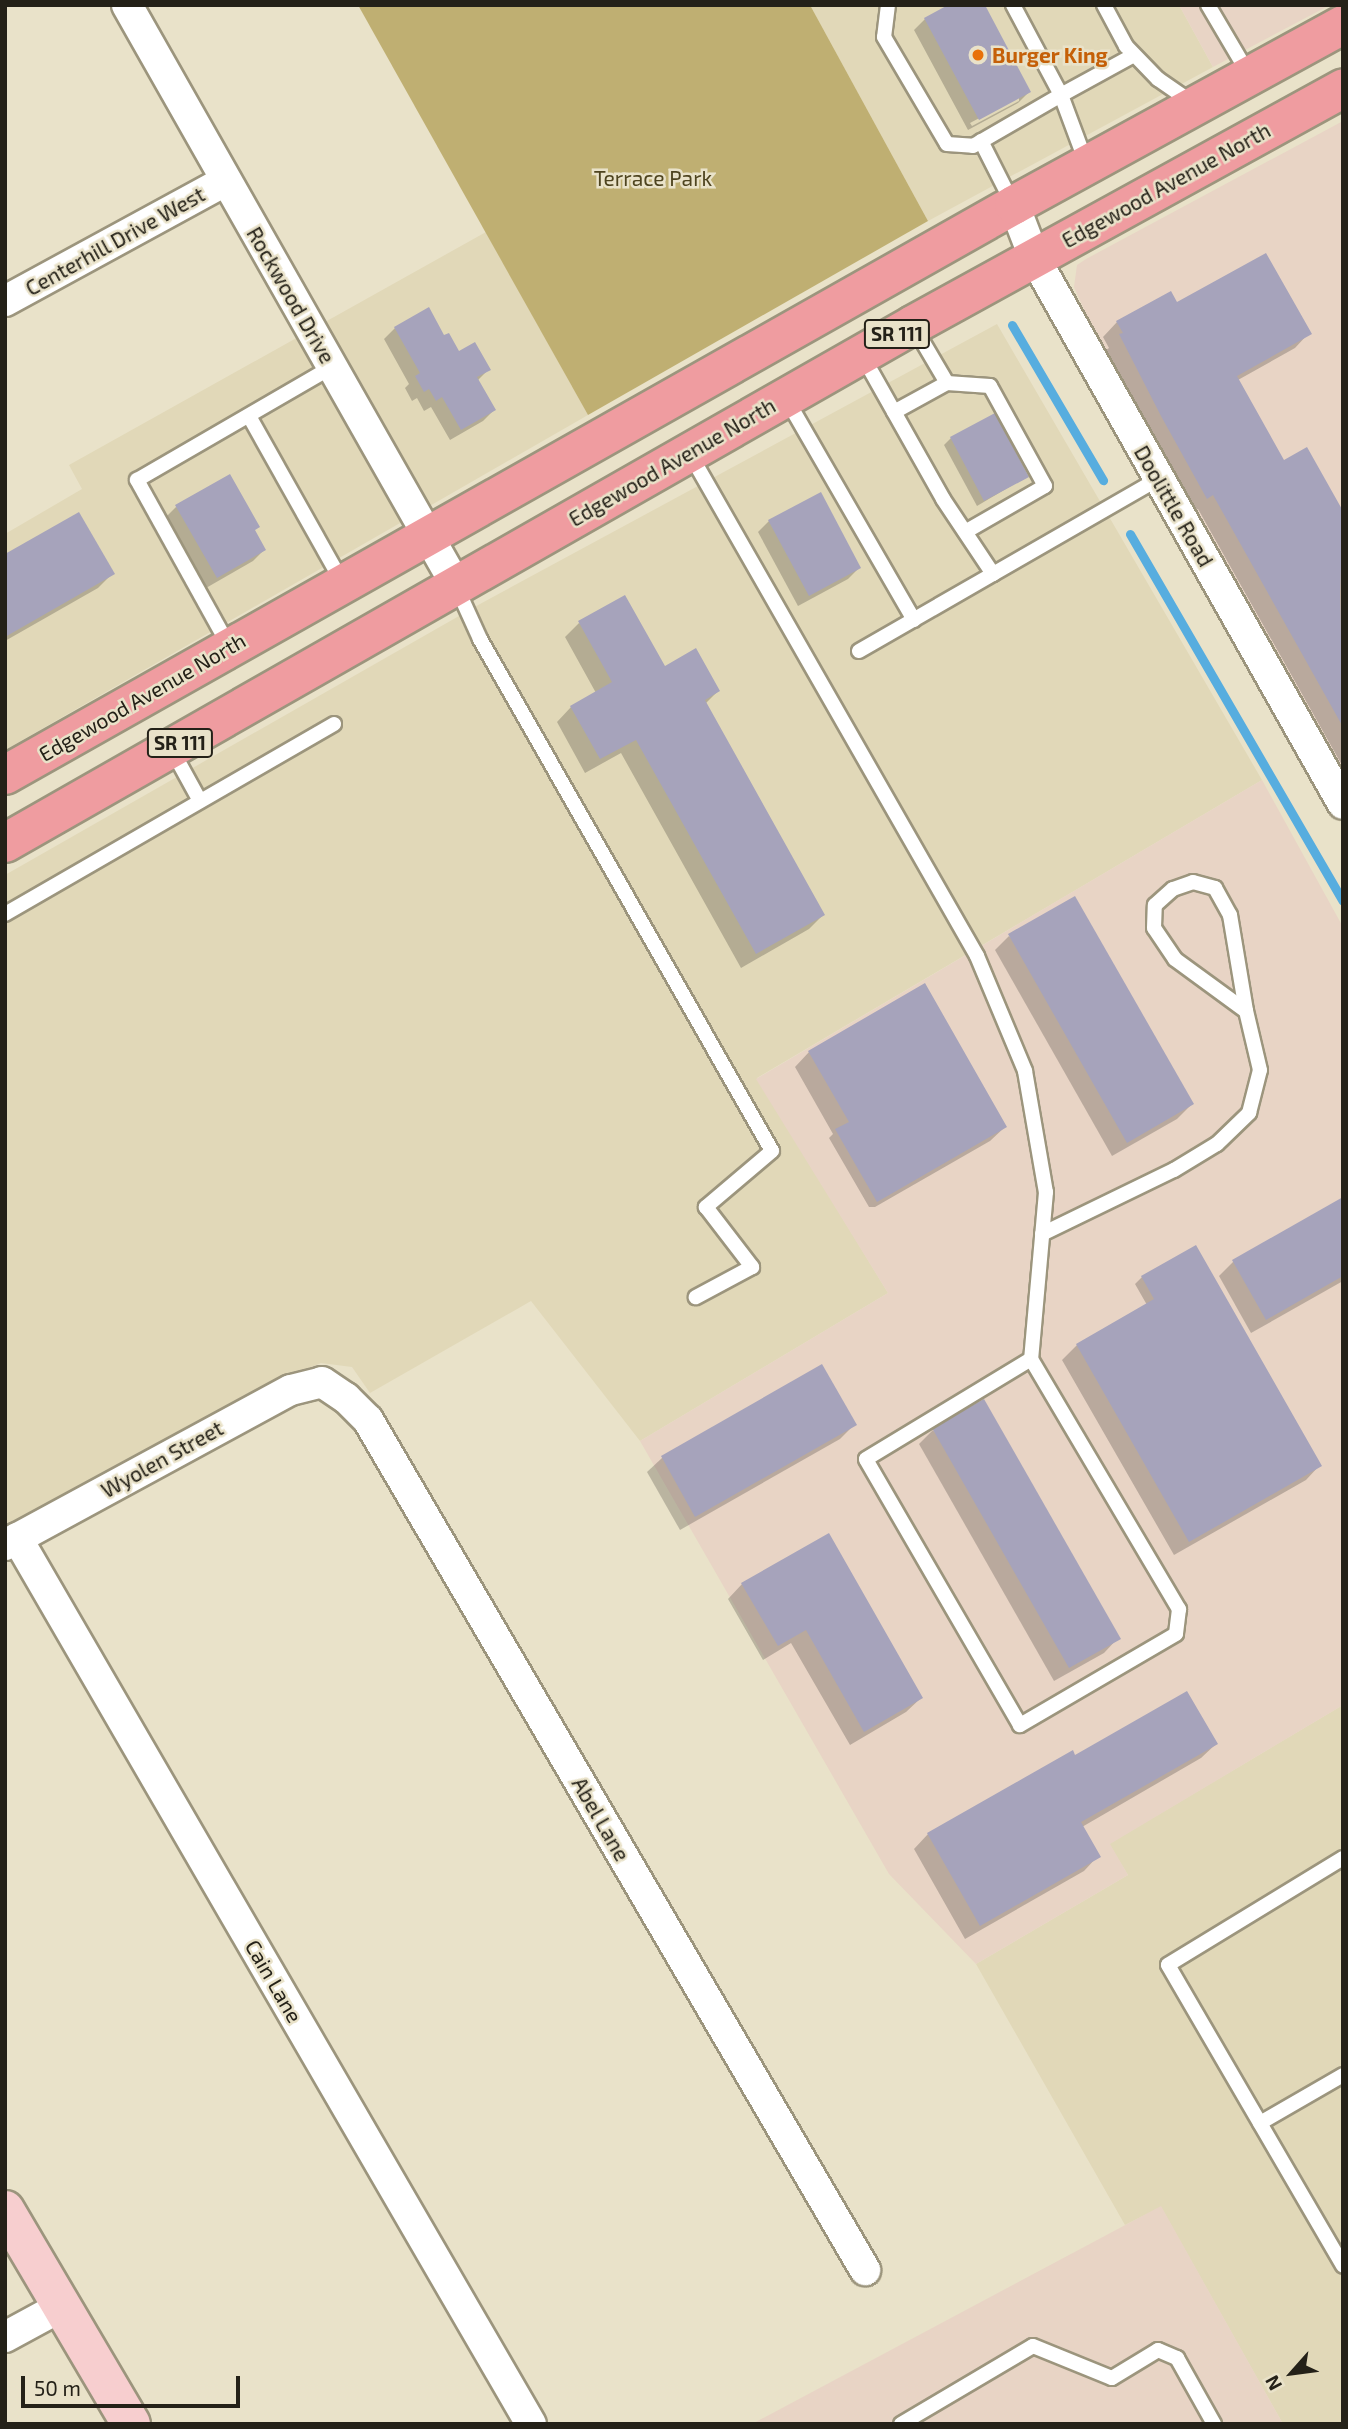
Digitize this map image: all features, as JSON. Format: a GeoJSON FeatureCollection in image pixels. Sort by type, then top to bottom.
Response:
{"type":"FeatureCollection","features":[{"type":"Feature","properties":{"kind":"main road","name":"Edgewood Avenue North"},"geometry":{"type":"LineString","coordinates":[[5,775],[342,582],[1014,205],[1343,25]]}},
{"type":"Feature","properties":{"kind":"main road","name":"Edgewood Avenue North"},"geometry":{"type":"LineString","coordinates":[[5,843],[913,325],[1343,89]]}},
{"type":"Feature","properties":{"kind":"street","name":"Rockwood Drive"},"geometry":{"type":"LineString","coordinates":[[127,5],[456,585]]}},
{"type":"Feature","properties":{"kind":"street","name":"Centerhill Drive West"},"geometry":{"type":"LineString","coordinates":[[5,301],[225,181]]}},
{"type":"Feature","properties":{"kind":"street","name":"Doolittle Road"},"geometry":{"type":"LineString","coordinates":[[1014,205],[1034,257],[1343,803]]}},
{"type":"Feature","properties":{"kind":"street","name":"Wyolen Street"},"geometry":{"type":"LineString","coordinates":[[11,1542],[267,1401],[291,1390],[322,1382]]}},
{"type":"Feature","properties":{"kind":"street","name":"Abel Lane"},"geometry":{"type":"LineString","coordinates":[[322,1382],[346,1398],[368,1420],[865,2270]]}},
{"type":"Feature","properties":{"kind":"street","name":"Cain Lane"},"geometry":{"type":"LineString","coordinates":[[11,1542],[531,2424]]}},
{"type":"Feature","properties":{"kind":"street"},"geometry":{"type":"LineString","coordinates":[[5,2210],[131,2424]]}},
{"type":"Feature","properties":{"kind":"street"},"geometry":{"type":"LineString","coordinates":[[5,2337],[62,2305]]}},
{"type":"Feature","properties":{"kind":"lane"},"geometry":{"type":"LineString","coordinates":[[888,5],[884,37],[947,144],[973,146],[1134,55]]}},
{"type":"Feature","properties":{"kind":"lane"},"geometry":{"type":"LineString","coordinates":[[1013,5],[1061,95],[1087,165]]}},
{"type":"Feature","properties":{"kind":"lane"},"geometry":{"type":"LineString","coordinates":[[1104,5],[1134,55],[1158,79],[1195,105]]}},
{"type":"Feature","properties":{"kind":"lane"},"geometry":{"type":"LineString","coordinates":[[1208,5],[1250,76]]}},
{"type":"Feature","properties":{"kind":"lane"},"geometry":{"type":"LineString","coordinates":[[981,141],[1014,205]]}},
{"type":"Feature","properties":{"kind":"lane"},"geometry":{"type":"LineString","coordinates":[[913,325],[947,383]]}},
{"type":"Feature","properties":{"kind":"lane"},"geometry":{"type":"LineString","coordinates":[[861,355],[965,532],[993,574]]}},
{"type":"Feature","properties":{"kind":"lane"},"geometry":{"type":"LineString","coordinates":[[230,647],[137,480],[332,367]]}},
{"type":"Feature","properties":{"kind":"lane"},"geometry":{"type":"LineString","coordinates":[[894,412],[947,383],[990,386],[1045,486],[965,532]]}},
{"type":"Feature","properties":{"kind":"lane"},"geometry":{"type":"LineString","coordinates":[[786,398],[914,620]]}},
{"type":"Feature","properties":{"kind":"lane"},"geometry":{"type":"LineString","coordinates":[[249,416],[342,582]]}},
{"type":"Feature","properties":{"kind":"lane"},"geometry":{"type":"LineString","coordinates":[[689,452],[977,956],[1025,1071],[1046,1192],[1031,1359],[1179,1609],[1176,1634],[1020,1725],[866,1459],[1031,1359]]}},
{"type":"Feature","properties":{"kind":"lane"},"geometry":{"type":"LineString","coordinates":[[859,651],[1158,480]]}},
{"type":"Feature","properties":{"kind":"lane"},"geometry":{"type":"LineString","coordinates":[[456,585],[480,639],[772,1151],[706,1207],[752,1267],[696,1297]]}},
{"type":"Feature","properties":{"kind":"lane"},"geometry":{"type":"LineString","coordinates":[[5,914],[334,723]]}},
{"type":"Feature","properties":{"kind":"lane"},"geometry":{"type":"LineString","coordinates":[[171,748],[200,801]]}},
{"type":"Feature","properties":{"kind":"lane"},"geometry":{"type":"LineString","coordinates":[[1042,1234],[1174,1170],[1217,1144],[1249,1113],[1260,1070],[1246,1011],[1230,915],[1215,888],[1193,881],[1173,889],[1155,905],[1154,928],[1175,959],[1246,1011]]}},
{"type":"Feature","properties":{"kind":"lane"},"geometry":{"type":"LineString","coordinates":[[1343,1858],[1168,1965],[1343,2266]]}},
{"type":"Feature","properties":{"kind":"lane"},"geometry":{"type":"LineString","coordinates":[[1260,2123],[1343,2075]]}},
{"type":"Feature","properties":{"kind":"lane"},"geometry":{"type":"LineString","coordinates":[[901,2424],[1033,2346],[1112,2378],[1158,2350],[1177,2358],[1214,2424]]}},
{"type":"Feature","properties":{"kind":"shaded area"},"geometry":{"type":"Polygon","coordinates":[[[810,5],[1179,5],[1213,67],[928,221],[810,5]]]}},
{"type":"Feature","properties":{"kind":"shaded area"},"geometry":{"type":"Polygon","coordinates":[[[1179,5],[1330,5],[1213,67],[1179,5]]]}},
{"type":"Feature","properties":{"kind":"shaded area"},"geometry":{"type":"Polygon","coordinates":[[[1343,121],[1343,777],[1115,379],[1074,287],[1077,265],[1086,259],[1343,121]]]}},
{"type":"Feature","properties":{"kind":"shaded area"},"geometry":{"type":"Polygon","coordinates":[[[486,232],[588,415],[5,750],[5,534],[82,489],[69,465],[486,232]]]}},
{"type":"Feature","properties":{"kind":"shaded area"},"geometry":{"type":"Polygon","coordinates":[[[997,324],[1262,780],[757,1078],[888,1293],[640,1441],[531,1301],[370,1393],[352,1367],[321,1363],[276,1381],[5,1530],[5,875],[480,604],[997,324]]]}},
{"type":"Feature","properties":{"kind":"shaded area"},"geometry":{"type":"Polygon","coordinates":[[[1262,780],[1343,927],[1343,1705],[1110,1844],[1128,1875],[976,1964],[889,1874],[640,1441],[888,1293],[756,1079],[1262,780]]]}},
{"type":"Feature","properties":{"kind":"shaded area"},"geometry":{"type":"Polygon","coordinates":[[[1343,1705],[1343,2424],[1283,2424],[1161,2207],[1125,2225],[976,1964],[1128,1875],[1109,1844],[1343,1705]]]}},
{"type":"Feature","properties":{"kind":"shaded area"},"geometry":{"type":"Polygon","coordinates":[[[1161,2206],[1283,2424],[752,2424],[1161,2206]]]}},
{"type":"Feature","properties":{"kind":"green space","name":"Terrace Park"},"geometry":{"type":"Polygon","coordinates":[[[358,5],[810,5],[928,221],[588,415],[358,5]]]}},
{"type":"Feature","properties":{"kind":"building","name":"Burger King"},"geometry":{"type":"Polygon","coordinates":[[[948,5],[985,5],[1031,92],[979,120],[924,18],[948,5]]]}},
{"type":"Feature","properties":{"kind":"building"},"geometry":{"type":"Polygon","coordinates":[[[1266,253],[1312,334],[1237,376],[1284,460],[1307,447],[1343,511],[1340,594],[1343,727],[1213,495],[1207,499],[1119,334],[1123,333],[1116,321],[1171,291],[1177,302],[1266,253]]]}},
{"type":"Feature","properties":{"kind":"building"},"geometry":{"type":"Polygon","coordinates":[[[429,307],[444,335],[449,333],[459,351],[475,342],[491,370],[477,377],[496,410],[461,430],[442,397],[436,401],[429,389],[424,392],[415,376],[420,373],[394,327],[429,307]]]}},
{"type":"Feature","properties":{"kind":"building"},"geometry":{"type":"Polygon","coordinates":[[[995,413],[1029,477],[984,501],[950,437],[995,413]]]}},
{"type":"Feature","properties":{"kind":"building"},"geometry":{"type":"Polygon","coordinates":[[[230,474],[260,527],[255,530],[266,550],[217,578],[175,505],[230,474]]]}},
{"type":"Feature","properties":{"kind":"building"},"geometry":{"type":"Polygon","coordinates":[[[821,492],[861,568],[809,596],[768,520],[821,492]]]}},
{"type":"Feature","properties":{"kind":"building"},"geometry":{"type":"Polygon","coordinates":[[[79,512],[115,574],[5,637],[5,554],[79,512]]]}},
{"type":"Feature","properties":{"kind":"building"},"geometry":{"type":"Polygon","coordinates":[[[625,595],[665,666],[696,648],[720,691],[705,700],[825,915],[756,954],[636,740],[600,759],[570,706],[612,682],[578,621],[625,595]]]}},
{"type":"Feature","properties":{"kind":"building"},"geometry":{"type":"Polygon","coordinates":[[[1075,896],[1194,1104],[1127,1143],[1008,934],[1075,896]]]}},
{"type":"Feature","properties":{"kind":"building"},"geometry":{"type":"Polygon","coordinates":[[[925,983],[1007,1127],[877,1202],[835,1129],[849,1122],[808,1051],[925,983]]]}},
{"type":"Feature","properties":{"kind":"building"},"geometry":{"type":"Polygon","coordinates":[[[1343,1197],[1343,1276],[1266,1320],[1232,1260],[1343,1197]]]}},
{"type":"Feature","properties":{"kind":"building"},"geometry":{"type":"Polygon","coordinates":[[[1196,1245],[1322,1466],[1189,1542],[1076,1344],[1154,1299],[1141,1276],[1196,1245]]]}},
{"type":"Feature","properties":{"kind":"building"},"geometry":{"type":"Polygon","coordinates":[[[822,1364],[857,1425],[695,1517],[661,1456],[822,1364]]]}},
{"type":"Feature","properties":{"kind":"building"},"geometry":{"type":"Polygon","coordinates":[[[984,1399],[1121,1639],[1069,1668],[932,1428],[984,1399]]]}},
{"type":"Feature","properties":{"kind":"building"},"geometry":{"type":"Polygon","coordinates":[[[829,1533],[923,1698],[864,1732],[806,1630],[778,1646],[741,1583],[829,1533]]]}},
{"type":"Feature","properties":{"kind":"building"},"geometry":{"type":"Polygon","coordinates":[[[1187,1691],[1218,1744],[1081,1822],[1101,1857],[980,1926],[927,1833],[1073,1750],[1075,1755],[1187,1691]]]}},
{"type":"Feature","properties":{"kind":"waterway"},"geometry":{"type":"LineString","coordinates":[[1012,325],[1103,480]]}},
{"type":"Feature","properties":{"kind":"waterway"},"geometry":{"type":"LineString","coordinates":[[1130,534],[1343,901]]}},
{"type":"Feature","properties":{"kind":"place","name":"Burger King"},"geometry":{"type":"Point","coordinates":[978,55]}}]}
